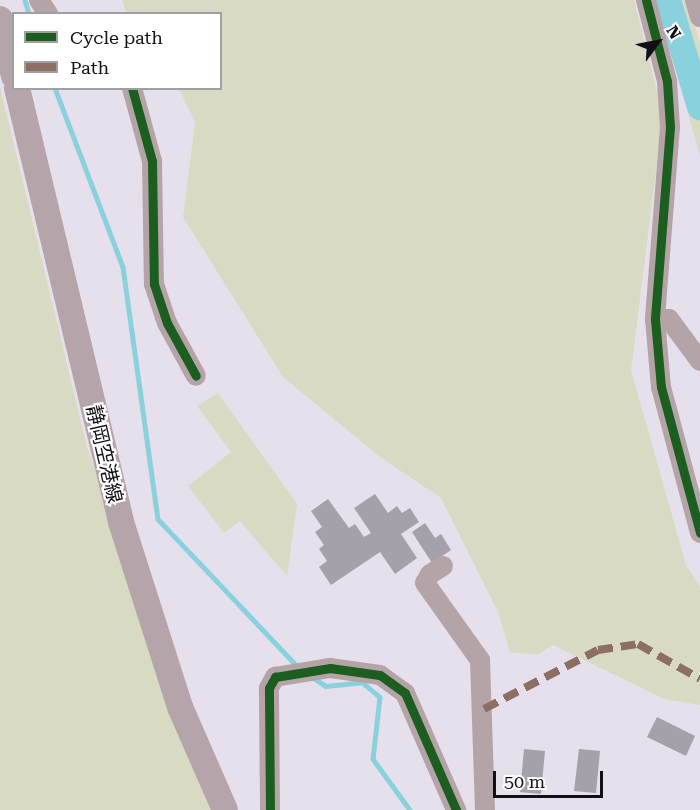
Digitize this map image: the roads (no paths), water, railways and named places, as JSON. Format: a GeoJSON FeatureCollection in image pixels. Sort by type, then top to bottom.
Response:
{"type":"FeatureCollection","features":[{"type":"Feature","properties":{"kind":"main road"},"geometry":{"type":"LineString","coordinates":[[0,19],[12,68]]}},
{"type":"Feature","properties":{"kind":"main road","name":"静岡空港線"},"geometry":{"type":"LineString","coordinates":[[17,90],[121,522],[180,707],[225,810]]}},
{"type":"Feature","properties":{"kind":"street"},"geometry":{"type":"LineString","coordinates":[[646,0],[667,81],[670,127],[655,319],[661,387],[700,532]]}},
{"type":"Feature","properties":{"kind":"street"},"geometry":{"type":"LineString","coordinates":[[696,0],[700,17]]}},
{"type":"Feature","properties":{"kind":"street"},"geometry":{"type":"LineString","coordinates":[[133,90],[152,161],[154,284],[168,323],[196,376]]}},
{"type":"Feature","properties":{"kind":"street"},"geometry":{"type":"LineString","coordinates":[[655,319],[669,319],[700,361]]}},
{"type":"Feature","properties":{"kind":"street"},"geometry":{"type":"LineString","coordinates":[[444,566],[430,574],[425,583],[480,660],[485,722],[481,768],[485,810]]}},
{"type":"Feature","properties":{"kind":"street"},"geometry":{"type":"LineString","coordinates":[[270,810],[269,687],[275,677],[330,668],[381,675],[405,693],[456,810]]}},
{"type":"Feature","properties":{"kind":"waterway"},"geometry":{"type":"LineString","coordinates":[[25,0],[28,12]]}},
{"type":"Feature","properties":{"kind":"waterway"},"geometry":{"type":"LineString","coordinates":[[668,0],[700,107]]}},
{"type":"Feature","properties":{"kind":"waterway"},"geometry":{"type":"LineString","coordinates":[[56,90],[123,267],[158,519],[297,666]]}},
{"type":"Feature","properties":{"kind":"waterway"},"geometry":{"type":"LineString","coordinates":[[314,678],[326,686],[362,682],[380,697],[373,759],[410,810]]}}]}
